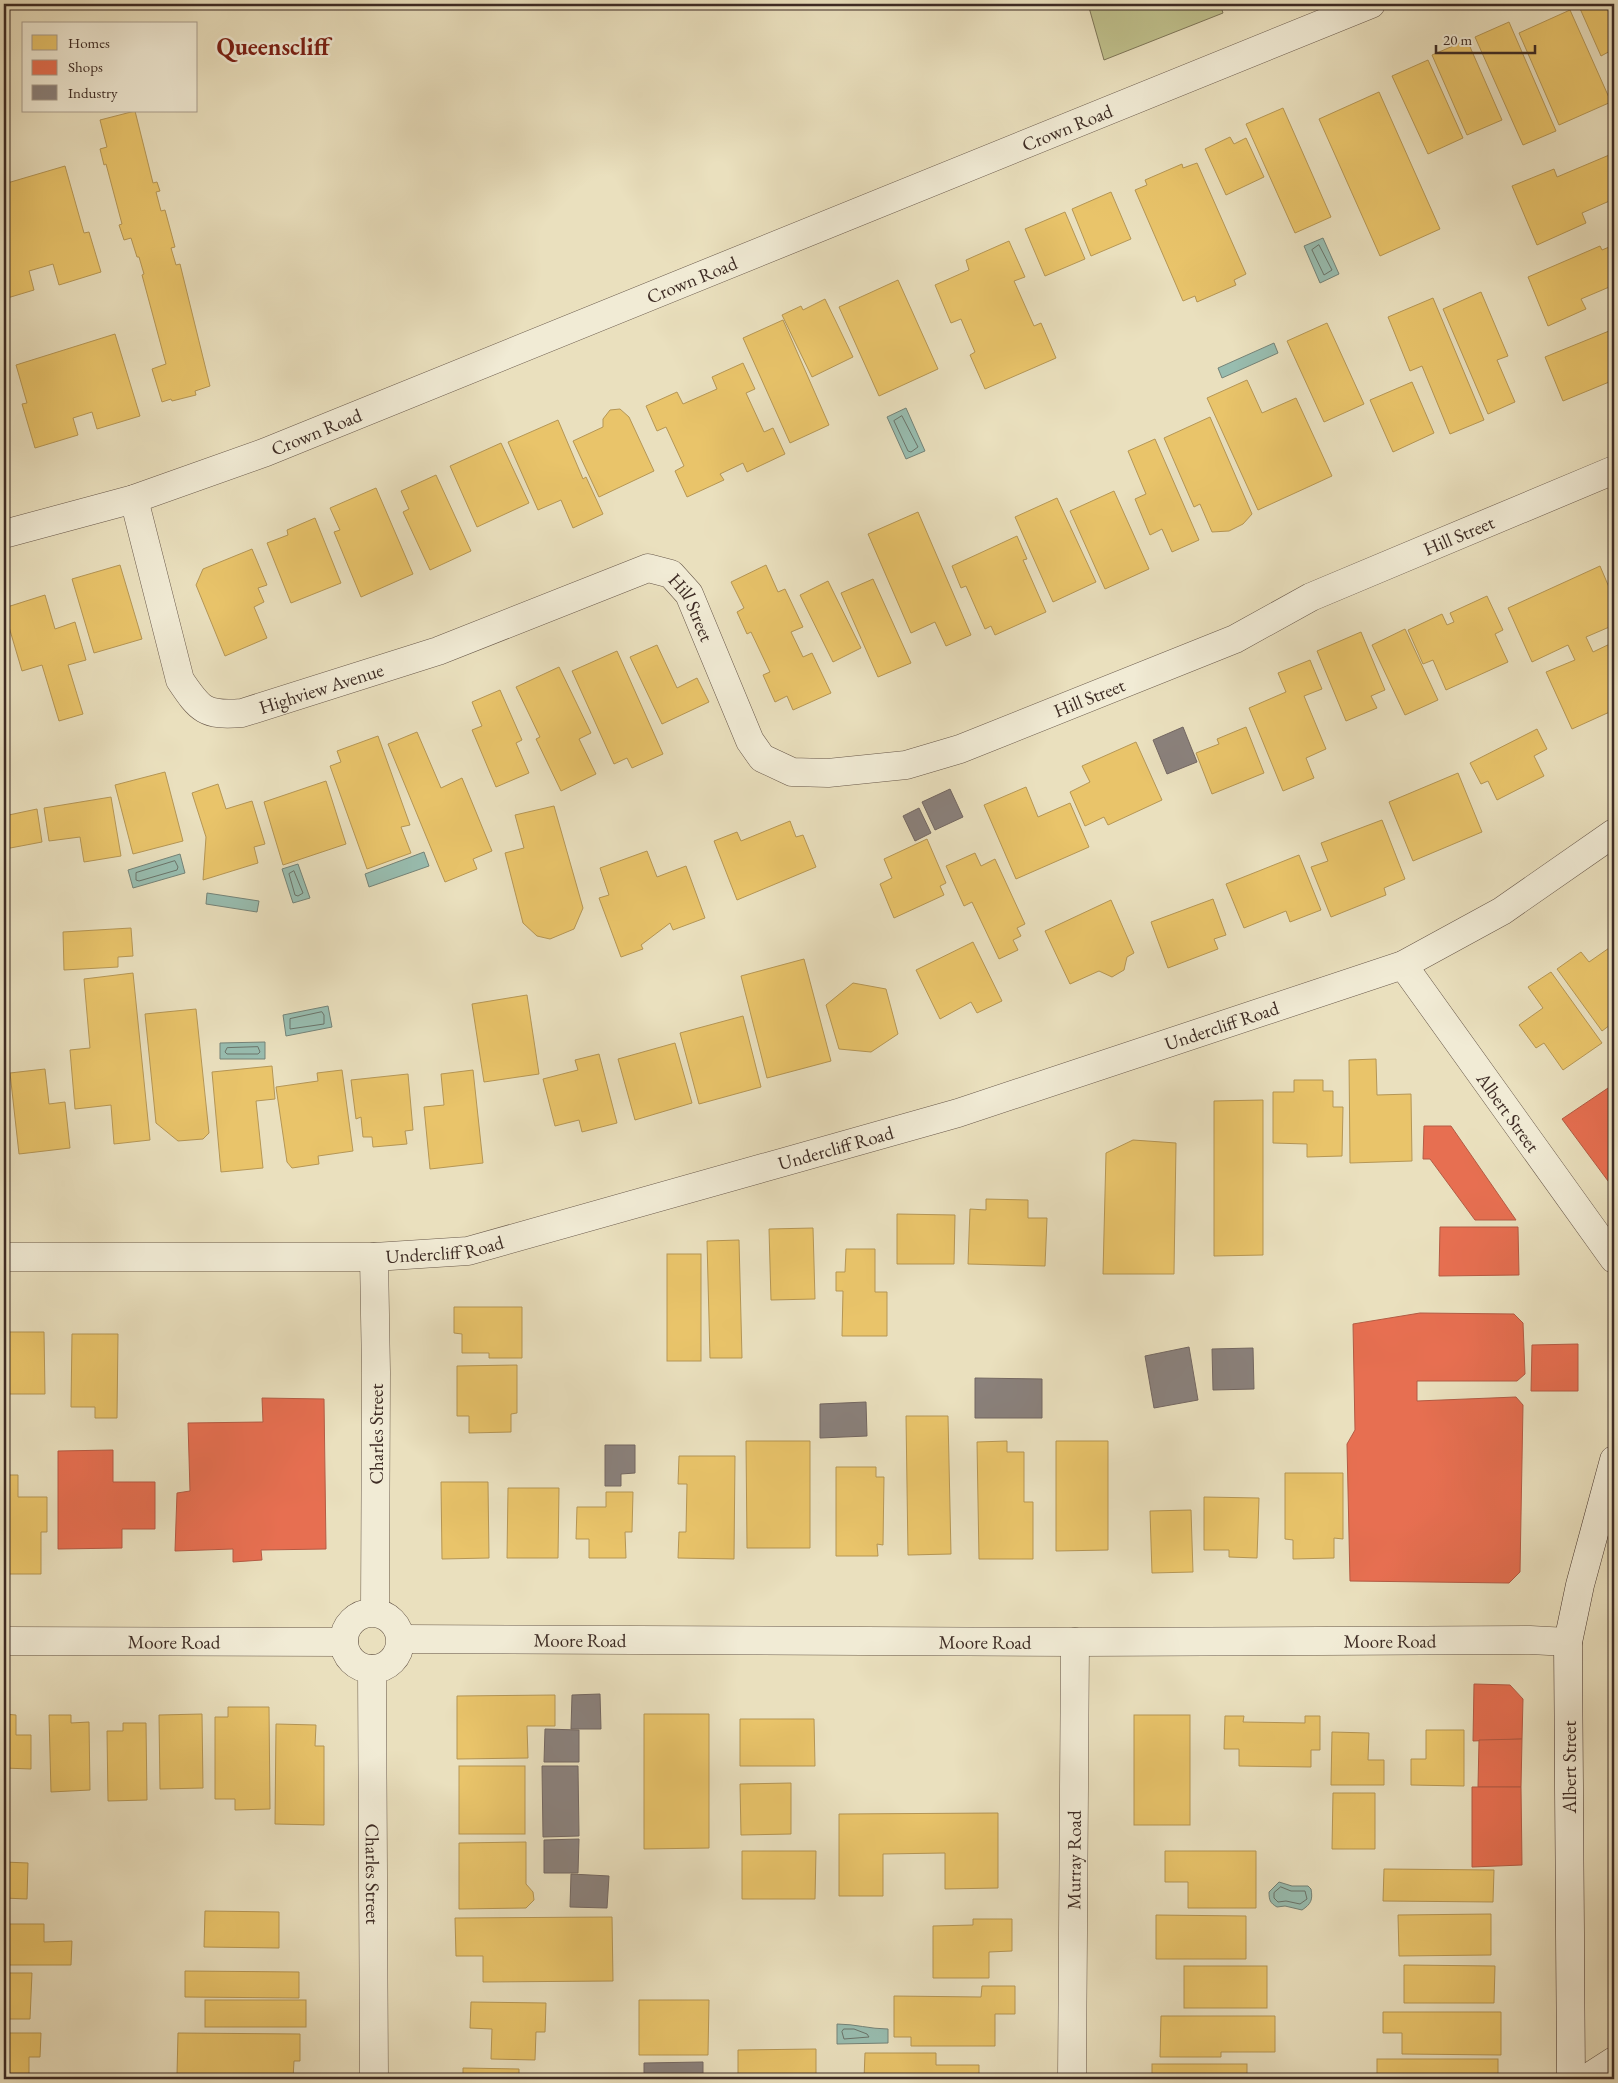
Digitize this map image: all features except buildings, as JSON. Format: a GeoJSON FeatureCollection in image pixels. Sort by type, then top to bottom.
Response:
{"type":"FeatureCollection","features":[{"type":"Feature","properties":{"kind":"street","name":"Crown Road"},"geometry":{"type":"LineString","coordinates":[[4,534],[134,499],[266,452],[1371,4]]}},
{"type":"Feature","properties":{"kind":"street","name":"Hill Street"},"geometry":{"type":"LineString","coordinates":[[648,568],[671,574],[688,594],[750,740],[762,758],[792,772],[857,770],[906,765],[960,749],[1235,639],[1311,597],[1614,470]]}},
{"type":"Feature","properties":{"kind":"street","name":"Highview Avenue"},"geometry":{"type":"LineString","coordinates":[[134,499],[180,680],[196,704],[216,715],[242,713],[438,651],[648,568]]}},
{"type":"Feature","properties":{"kind":"street","name":"Undercliff Road"},"geometry":{"type":"LineString","coordinates":[[4,1257],[374,1257],[468,1251],[952,1115],[1403,965],[1502,912],[1614,833]]}},
{"type":"Feature","properties":{"kind":"street","name":"Albert Street"},"geometry":{"type":"LineString","coordinates":[[1403,965],[1614,1258]]}},
{"type":"Feature","properties":{"kind":"street","name":"Charles Street"},"geometry":{"type":"LineString","coordinates":[[374,1257],[376,1372],[375,1612]]}},
{"type":"Feature","properties":{"kind":"street","name":"Albert Street"},"geometry":{"type":"LineString","coordinates":[[1571,2079],[1568,1642],[1580,1584],[1614,1460]]}},
{"type":"Feature","properties":{"kind":"street"},"geometry":{"type":"LineString","coordinates":[[375,1612],[390,1618],[396,1624],[401,1639],[400,1648],[389,1664],[372,1669],[363,1668],[350,1658],[344,1642],[350,1624],[356,1617],[375,1612]]}},
{"type":"Feature","properties":{"kind":"street","name":"Moore Road"},"geometry":{"type":"LineString","coordinates":[[401,1639],[1075,1642],[1530,1640],[1568,1642]]}},
{"type":"Feature","properties":{"kind":"street","name":"Moore Road"},"geometry":{"type":"LineString","coordinates":[[4,1641],[344,1642]]}},
{"type":"Feature","properties":{"kind":"street","name":"Murray Road"},"geometry":{"type":"LineString","coordinates":[[1072,2079],[1075,1642]]}},
{"type":"Feature","properties":{"kind":"street","name":"Charles Street"},"geometry":{"type":"LineString","coordinates":[[372,1669],[374,2079]]}},
{"type":"Feature","properties":{"kind":"street"},"geometry":{"type":"LineString","coordinates":[[1586,2079],[1614,2061]]}},
{"type":"Feature","properties":{"kind":"green space"},"geometry":{"type":"Polygon","coordinates":[[[1088,4],[1220,4],[1223,13],[1104,60],[1088,4]]]}},
{"type":"Feature","properties":{"kind":"water"},"geometry":{"type":"Polygon","coordinates":[[[1323,238],[1339,274],[1320,283],[1304,246],[1323,238]]]}},
{"type":"Feature","properties":{"kind":"water"},"geometry":{"type":"Polygon","coordinates":[[[1274,343],[1278,353],[1222,378],[1218,368],[1274,343]]]}},
{"type":"Feature","properties":{"kind":"water"},"geometry":{"type":"Polygon","coordinates":[[[906,408],[925,451],[906,459],[887,417],[906,408]]]}},
{"type":"Feature","properties":{"kind":"water"},"geometry":{"type":"Polygon","coordinates":[[[424,852],[429,866],[369,887],[365,874],[424,852]]]}},
{"type":"Feature","properties":{"kind":"water"},"geometry":{"type":"Polygon","coordinates":[[[180,854],[185,873],[133,888],[128,870],[180,854]]]}},
{"type":"Feature","properties":{"kind":"water"},"geometry":{"type":"Polygon","coordinates":[[[298,864],[310,898],[293,903],[282,869],[298,864]]]}},
{"type":"Feature","properties":{"kind":"water"},"geometry":{"type":"Polygon","coordinates":[[[207,893],[259,901],[257,912],[206,904],[207,893]]]}},
{"type":"Feature","properties":{"kind":"water"},"geometry":{"type":"Polygon","coordinates":[[[328,1006],[332,1027],[286,1036],[283,1015],[328,1006]]]}},
{"type":"Feature","properties":{"kind":"water"},"geometry":{"type":"Polygon","coordinates":[[[265,1042],[265,1059],[220,1059],[220,1043],[265,1042]]]}},
{"type":"Feature","properties":{"kind":"water"},"geometry":{"type":"Polygon","coordinates":[[[1279,1882],[1292,1886],[1308,1886],[1312,1893],[1309,1904],[1302,1910],[1275,1906],[1270,1901],[1269,1892],[1279,1882]]]}},
{"type":"Feature","properties":{"kind":"water"},"geometry":{"type":"Polygon","coordinates":[[[837,2024],[888,2029],[888,2043],[837,2044],[837,2024]]]}},
{"type":"Feature","properties":{"kind":"district","name":"Queenscliff"},"geometry":{"type":"Point","coordinates":[273,46]}}]}
